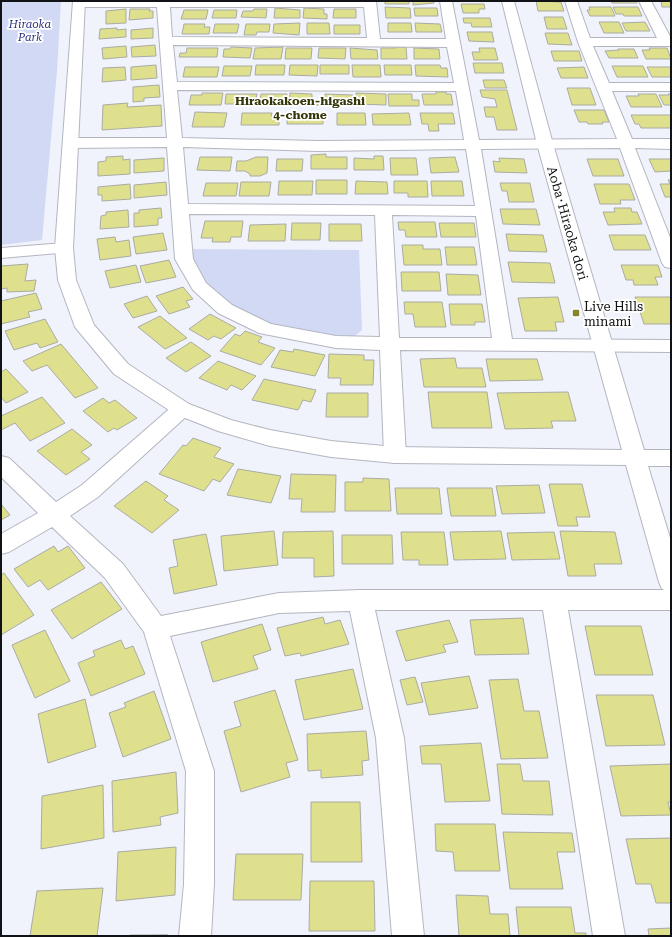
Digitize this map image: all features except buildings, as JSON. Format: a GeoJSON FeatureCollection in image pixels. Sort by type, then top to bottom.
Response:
{"type":"FeatureCollection","features":[{"type":"Feature","properties":{"kind":"street"},"geometry":{"type":"LineString","coordinates":[[446,1],[452,43],[473,146],[484,211],[503,345]]}},
{"type":"Feature","properties":{"kind":"street","name":"Aoba･Hiraoka dori"},"geometry":{"type":"LineString","coordinates":[[508,1],[545,144],[671,582]]}},
{"type":"Feature","properties":{"kind":"street"},"geometry":{"type":"LineString","coordinates":[[571,1],[585,42],[626,143],[671,263]]}},
{"type":"Feature","properties":{"kind":"street"},"geometry":{"type":"LineString","coordinates":[[585,42],[668,42],[645,1]]}},
{"type":"Feature","properties":{"kind":"street"},"geometry":{"type":"LineString","coordinates":[[374,42],[370,2],[79,2],[64,248],[67,280],[85,327],[121,369],[182,410],[225,426],[270,438],[331,449],[395,455],[671,458]]}},
{"type":"Feature","properties":{"kind":"street"},"geometry":{"type":"LineString","coordinates":[[164,2],[165,41],[184,258],[199,286],[225,309],[266,329],[336,342],[389,344],[671,346]]}},
{"type":"Feature","properties":{"kind":"street"},"geometry":{"type":"LineString","coordinates":[[165,41],[452,43]]}},
{"type":"Feature","properties":{"kind":"street"},"geometry":{"type":"LineString","coordinates":[[170,86],[461,88]]}},
{"type":"Feature","properties":{"kind":"street"},"geometry":{"type":"LineString","coordinates":[[603,87],[671,87]]}},
{"type":"Feature","properties":{"kind":"street"},"geometry":{"type":"LineString","coordinates":[[71,142],[175,142],[318,146],[473,146],[626,143],[671,144]]}},
{"type":"Feature","properties":{"kind":"street"},"geometry":{"type":"LineString","coordinates":[[179,209],[484,211]]}},
{"type":"Feature","properties":{"kind":"street"},"geometry":{"type":"LineString","coordinates":[[383,211],[395,455]]}},
{"type":"Feature","properties":{"kind":"street"},"geometry":{"type":"LineString","coordinates":[[1,253],[64,248]]}},
{"type":"Feature","properties":{"kind":"street"},"geometry":{"type":"LineString","coordinates":[[1,545],[54,515],[90,491],[182,410]]}},
{"type":"Feature","properties":{"kind":"street"},"geometry":{"type":"LineString","coordinates":[[1,464],[114,571],[155,628],[200,771],[199,884],[195,936]]}},
{"type":"Feature","properties":{"kind":"street"},"geometry":{"type":"LineString","coordinates":[[155,628],[279,603],[360,600],[671,600]]}},
{"type":"Feature","properties":{"kind":"street"},"geometry":{"type":"LineString","coordinates":[[360,600],[390,738],[408,936]]}},
{"type":"Feature","properties":{"kind":"street"},"geometry":{"type":"LineString","coordinates":[[554,600],[609,936]]}},
{"type":"Feature","properties":{"kind":"green space","name":"Hiraoka Park"},"geometry":{"type":"Polygon","coordinates":[[[1,1],[61,1],[57,71],[42,240],[1,245],[1,1]]]}},
{"type":"Feature","properties":{"kind":"green space"},"geometry":{"type":"Polygon","coordinates":[[[188,249],[359,250],[362,330],[355,336],[334,336],[262,322],[238,311],[211,290],[192,269],[188,249]]]}},
{"type":"Feature","properties":{"kind":"place","name":"Live Hills minami"},"geometry":{"type":"Point","coordinates":[576,313]}},
{"type":"Feature","properties":{"kind":"district","name":"Hiraokakoen-higashi 4-chome"},"geometry":{"type":"Point","coordinates":[300,108]}}]}
